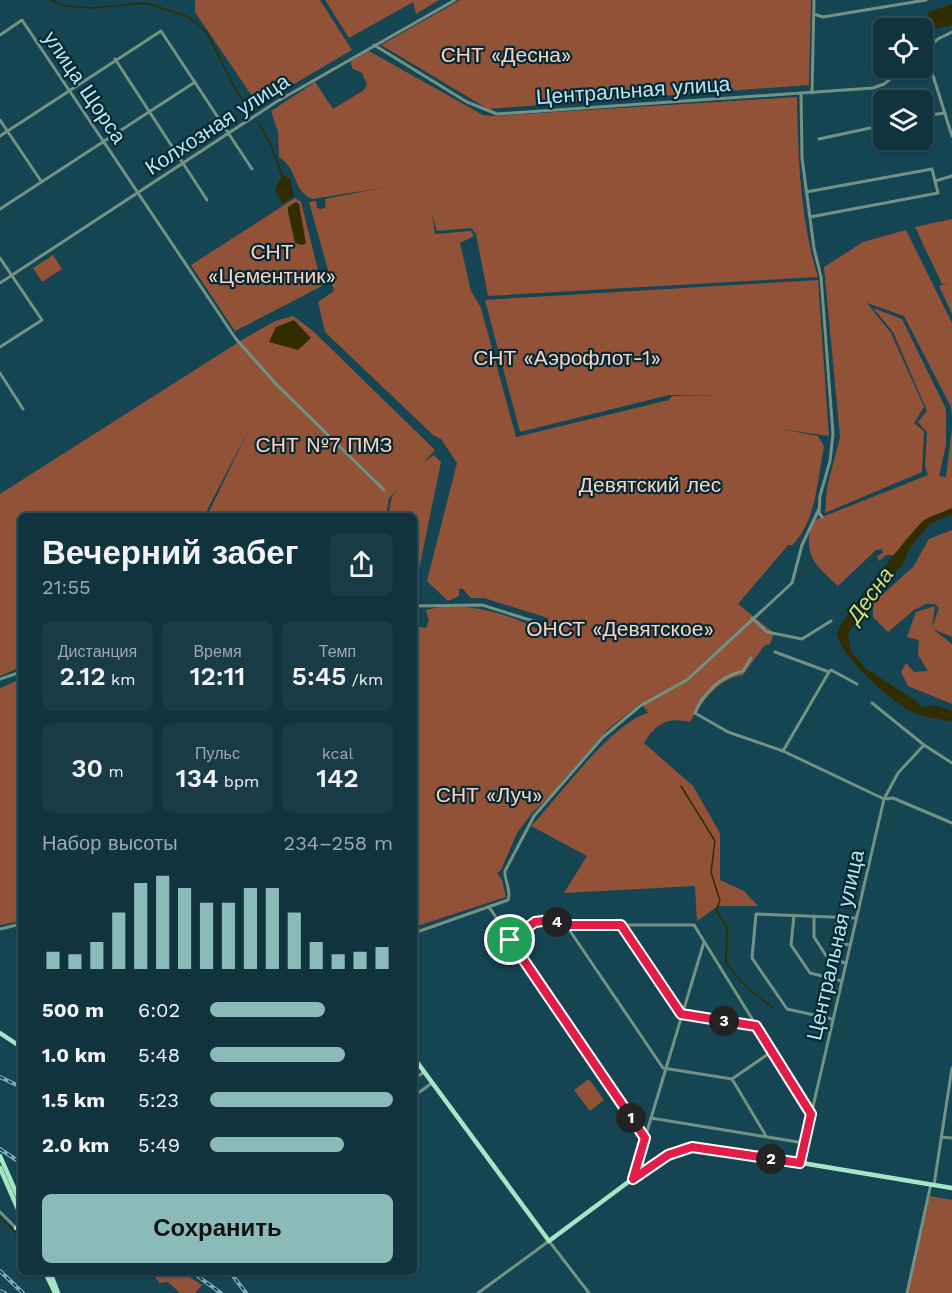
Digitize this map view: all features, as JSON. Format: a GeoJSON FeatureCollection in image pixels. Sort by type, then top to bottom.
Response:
{"type":"FeatureCollection","features":[{"type":"Feature","properties":{"kind":"main road"},"geometry":{"type":"LineString","coordinates":[[0,1033],[18,1045]]}},
{"type":"Feature","properties":{"kind":"main road"},"geometry":{"type":"LineString","coordinates":[[417,1062],[549,1241],[668,1155],[692,1147],[952,1188]]}},
{"type":"Feature","properties":{"kind":"main road"},"geometry":{"type":"LineString","coordinates":[[0,1156],[18,1208]]}},
{"type":"Feature","properties":{"kind":"main road"},"geometry":{"type":"LineString","coordinates":[[2,1166],[18,1198]]}},
{"type":"Feature","properties":{"kind":"main road"},"geometry":{"type":"LineString","coordinates":[[47,1275],[56,1293]]}},
{"type":"Feature","properties":{"kind":"main road"},"geometry":{"type":"LineString","coordinates":[[51,1275],[56,1293]]}},
{"type":"Feature","properties":{"kind":"street","name":"Колхозная улица"},"geometry":{"type":"LineString","coordinates":[[0,283],[276,102],[455,0]]}},
{"type":"Feature","properties":{"kind":"street"},"geometry":{"type":"LineString","coordinates":[[812,93],[814,0]]}},
{"type":"Feature","properties":{"kind":"street"},"geometry":{"type":"LineString","coordinates":[[814,14],[823,17],[926,0]]}},
{"type":"Feature","properties":{"kind":"street","name":"улица Щорса"},"geometry":{"type":"LineString","coordinates":[[0,35],[22,20],[235,336],[263,371],[384,490]]}},
{"type":"Feature","properties":{"kind":"street"},"geometry":{"type":"LineString","coordinates":[[0,136],[161,31],[252,170]]}},
{"type":"Feature","properties":{"kind":"street"},"geometry":{"type":"LineString","coordinates":[[933,45],[952,32]]}},
{"type":"Feature","properties":{"kind":"street","name":"Центральная улица"},"geometry":{"type":"LineString","coordinates":[[374,45],[457,97],[497,114],[879,87],[891,78]]}},
{"type":"Feature","properties":{"kind":"street"},"geometry":{"type":"LineString","coordinates":[[115,59],[207,200]]}},
{"type":"Feature","properties":{"kind":"street"},"geometry":{"type":"LineString","coordinates":[[933,78],[952,136]]}},
{"type":"Feature","properties":{"kind":"street"},"geometry":{"type":"LineString","coordinates":[[0,209],[195,82]]}},
{"type":"Feature","properties":{"kind":"street"},"geometry":{"type":"LineString","coordinates":[[417,932],[508,900],[510,896],[505,871],[528,824],[603,737],[640,706],[686,681],[792,583],[802,545],[819,509],[820,496],[830,460],[833,434],[821,277],[814,248],[802,158],[801,93]]}},
{"type":"Feature","properties":{"kind":"street"},"geometry":{"type":"LineString","coordinates":[[933,115],[945,113]]}},
{"type":"Feature","properties":{"kind":"street"},"geometry":{"type":"LineString","coordinates":[[0,120],[41,182]]}},
{"type":"Feature","properties":{"kind":"street"},"geometry":{"type":"LineString","coordinates":[[819,139],[873,127]]}},
{"type":"Feature","properties":{"kind":"street"},"geometry":{"type":"LineString","coordinates":[[806,192],[932,169],[938,193],[810,217]]}},
{"type":"Feature","properties":{"kind":"street"},"geometry":{"type":"LineString","coordinates":[[935,181],[952,176]]}},
{"type":"Feature","properties":{"kind":"street"},"geometry":{"type":"LineString","coordinates":[[0,258],[42,320],[0,347]]}},
{"type":"Feature","properties":{"kind":"street"},"geometry":{"type":"LineString","coordinates":[[0,373],[23,409]]}},
{"type":"Feature","properties":{"kind":"street"},"geometry":{"type":"LineString","coordinates":[[819,509],[822,518]]}},
{"type":"Feature","properties":{"kind":"street"},"geometry":{"type":"LineString","coordinates":[[417,606],[482,605],[549,626]]}},
{"type":"Feature","properties":{"kind":"street"},"geometry":{"type":"LineString","coordinates":[[752,618],[767,632],[802,639],[831,621]]}},
{"type":"Feature","properties":{"kind":"street"},"geometry":{"type":"LineString","coordinates":[[775,652],[829,672],[831,670],[856,684]]}},
{"type":"Feature","properties":{"kind":"street"},"geometry":{"type":"LineString","coordinates":[[751,658],[743,671],[724,678],[710,690],[695,713],[728,732],[783,751],[884,799],[893,798],[952,823]]}},
{"type":"Feature","properties":{"kind":"street"},"geometry":{"type":"LineString","coordinates":[[783,751],[801,724],[829,672]]}},
{"type":"Feature","properties":{"kind":"street"},"geometry":{"type":"LineString","coordinates":[[0,680],[18,673]]}},
{"type":"Feature","properties":{"kind":"street"},"geometry":{"type":"LineString","coordinates":[[872,703],[924,745],[952,763]]}},
{"type":"Feature","properties":{"kind":"street","name":"Центральная улица"},"geometry":{"type":"LineString","coordinates":[[800,1163],[884,799],[898,773],[924,745]]}},
{"type":"Feature","properties":{"kind":"street"},"geometry":{"type":"LineString","coordinates":[[489,907],[645,1138]]}},
{"type":"Feature","properties":{"kind":"street"},"geometry":{"type":"LineString","coordinates":[[832,1019],[787,1009],[752,958],[756,914],[857,918]]}},
{"type":"Feature","properties":{"kind":"street"},"geometry":{"type":"LineString","coordinates":[[794,915],[791,945],[810,973],[842,981]]}},
{"type":"Feature","properties":{"kind":"street"},"geometry":{"type":"LineString","coordinates":[[814,916],[814,937],[827,957],[846,963]]}},
{"type":"Feature","properties":{"kind":"street"},"geometry":{"type":"LineString","coordinates":[[837,918],[836,930],[843,944],[850,945]]}},
{"type":"Feature","properties":{"kind":"street"},"geometry":{"type":"LineString","coordinates":[[510,940],[535,922],[550,920],[566,925],[694,925],[811,1114]]}},
{"type":"Feature","properties":{"kind":"street"},"geometry":{"type":"LineString","coordinates":[[0,929],[18,925]]}},
{"type":"Feature","properties":{"kind":"street"},"geometry":{"type":"LineString","coordinates":[[566,925],[660,1064],[666,1069],[732,1079],[772,1052]]}},
{"type":"Feature","properties":{"kind":"street"},"geometry":{"type":"LineString","coordinates":[[621,925],[681,1014],[756,1026]]}},
{"type":"Feature","properties":{"kind":"street"},"geometry":{"type":"LineString","coordinates":[[633,1179],[704,942]]}},
{"type":"Feature","properties":{"kind":"street"},"geometry":{"type":"LineString","coordinates":[[907,1293],[942,1137],[952,1068]]}},
{"type":"Feature","properties":{"kind":"street"},"geometry":{"type":"LineString","coordinates":[[417,1077],[424,1072]]}},
{"type":"Feature","properties":{"kind":"street"},"geometry":{"type":"LineString","coordinates":[[732,1079],[766,1136]]}},
{"type":"Feature","properties":{"kind":"street"},"geometry":{"type":"LineString","coordinates":[[417,1094],[432,1083]]}},
{"type":"Feature","properties":{"kind":"street"},"geometry":{"type":"LineString","coordinates":[[651,1118],[804,1143]]}},
{"type":"Feature","properties":{"kind":"street"},"geometry":{"type":"LineString","coordinates":[[942,1137],[952,1138]]}},
{"type":"Feature","properties":{"kind":"street"},"geometry":{"type":"LineString","coordinates":[[0,1212],[18,1229]]}},
{"type":"Feature","properties":{"kind":"street"},"geometry":{"type":"LineString","coordinates":[[478,1293],[549,1241],[588,1293]]}},
{"type":"Feature","properties":{"kind":"green space"},"geometry":{"type":"Polygon","coordinates":[[[195,0],[320,0],[352,50],[258,105],[195,12],[195,0]]]}},
{"type":"Feature","properties":{"kind":"green space"},"geometry":{"type":"Polygon","coordinates":[[[325,0],[439,0],[416,14],[413,2],[349,38],[325,0]]]}},
{"type":"Feature","properties":{"kind":"green space","name":"СНТ «Десна»"},"geometry":{"type":"Polygon","coordinates":[[[460,0],[811,0],[809,85],[488,109],[381,45],[460,0]]]}},
{"type":"Feature","properties":{"kind":"green space"},"geometry":{"type":"Polygon","coordinates":[[[369,51],[483,115],[492,116],[797,97],[799,165],[804,211],[818,277],[488,296],[476,234],[471,228],[437,231],[432,214],[435,234],[471,231],[474,236],[460,243],[471,291],[481,308],[516,437],[669,400],[672,396],[722,396],[669,395],[520,432],[485,300],[818,280],[829,436],[781,429],[818,436],[824,446],[815,499],[800,536],[792,545],[788,545],[738,604],[774,633],[770,644],[764,646],[743,675],[718,686],[700,706],[690,722],[675,720],[663,723],[644,743],[693,786],[720,833],[720,880],[744,891],[758,906],[718,906],[697,921],[695,886],[564,893],[587,856],[531,826],[602,745],[634,719],[648,713],[641,703],[607,730],[548,798],[532,813],[517,833],[501,870],[497,873],[502,880],[506,897],[417,926],[417,624],[426,628],[429,620],[426,610],[457,606],[506,616],[549,636],[548,618],[484,598],[471,598],[463,589],[459,589],[459,596],[448,601],[427,581],[457,463],[441,439],[433,435],[325,332],[318,302],[334,291],[309,202],[316,201],[317,208],[321,209],[326,207],[325,199],[381,188],[312,199],[306,195],[290,168],[279,157],[278,132],[271,111],[315,82],[333,109],[364,90],[367,84],[362,73],[352,68],[351,61],[369,51]]]}},
{"type":"Feature","properties":{"kind":"green space","name":"СНТ «Цементник»"},"geometry":{"type":"Polygon","coordinates":[[[295,198],[301,202],[322,286],[235,331],[191,265],[295,198]]]}},
{"type":"Feature","properties":{"kind":"green space"},"geometry":{"type":"Polygon","coordinates":[[[952,219],[952,314],[939,286],[948,283],[942,284],[915,227],[952,219]]]}},
{"type":"Feature","properties":{"kind":"green space"},"geometry":{"type":"Polygon","coordinates":[[[906,230],[952,323],[952,418],[951,407],[904,316],[867,303],[891,333],[924,407],[914,423],[924,431],[922,472],[825,513],[827,487],[840,437],[824,267],[863,242],[906,230]]]}},
{"type":"Feature","properties":{"kind":"green space"},"geometry":{"type":"Polygon","coordinates":[[[53,255],[62,269],[42,282],[33,268],[53,255]]]}},
{"type":"Feature","properties":{"kind":"green space"},"geometry":{"type":"Polygon","coordinates":[[[873,308],[902,319],[946,409],[946,445],[939,476],[946,477],[952,428],[952,508],[924,521],[895,555],[886,555],[879,561],[877,556],[883,553],[882,549],[876,550],[838,586],[817,565],[810,551],[812,521],[928,475],[925,466],[927,432],[918,422],[927,411],[893,332],[873,308]]]}},
{"type":"Feature","properties":{"kind":"green space","name":"СНТ №7 ПМЗ"},"geometry":{"type":"Polygon","coordinates":[[[293,316],[313,331],[435,450],[424,462],[434,455],[441,462],[417,579],[417,513],[389,513],[392,496],[397,490],[389,498],[386,513],[208,513],[249,429],[206,513],[18,513],[18,668],[0,676],[0,494],[275,321],[293,316]]]}},
{"type":"Feature","properties":{"kind":"green space"},"geometry":{"type":"Polygon","coordinates":[[[952,530],[952,637],[933,629],[952,644],[952,704],[908,686],[901,672],[906,663],[914,672],[928,671],[918,655],[919,640],[907,637],[916,612],[935,606],[932,628],[939,608],[935,604],[926,604],[914,610],[888,632],[873,617],[873,603],[913,567],[929,539],[952,530]]]}},
{"type":"Feature","properties":{"kind":"green space"},"geometry":{"type":"Polygon","coordinates":[[[18,680],[18,922],[0,925],[0,688],[18,680]]]}},
{"type":"Feature","properties":{"kind":"green space"},"geometry":{"type":"Polygon","coordinates":[[[589,1079],[604,1100],[590,1111],[574,1090],[589,1079]]]}},
{"type":"Feature","properties":{"kind":"green space"},"geometry":{"type":"Polygon","coordinates":[[[930,1196],[952,1200],[952,1293],[907,1293],[930,1196]]]}},
{"type":"Feature","properties":{"kind":"green space"},"geometry":{"type":"Polygon","coordinates":[[[153,1275],[187,1275],[202,1285],[195,1293],[180,1293],[168,1282],[160,1283],[153,1275]]]}},
{"type":"Feature","properties":{"kind":"water"},"geometry":{"type":"Polygon","coordinates":[[[952,4],[952,25],[933,29],[933,18],[927,16],[929,12],[952,4]]]}},
{"type":"Feature","properties":{"kind":"water"},"geometry":{"type":"Polygon","coordinates":[[[282,175],[290,178],[294,196],[282,204],[275,189],[282,175]]]}},
{"type":"Feature","properties":{"kind":"water"},"geometry":{"type":"Polygon","coordinates":[[[296,202],[299,204],[306,243],[302,245],[295,243],[288,212],[288,207],[296,202]]]}},
{"type":"Feature","properties":{"kind":"water"},"geometry":{"type":"Polygon","coordinates":[[[294,320],[311,338],[298,350],[269,342],[276,327],[294,320]]]}},
{"type":"Feature","properties":{"kind":"water","name":"Десна"},"geometry":{"type":"Polygon","coordinates":[[[952,508],[952,514],[930,524],[909,549],[903,564],[867,602],[848,634],[851,651],[865,668],[919,703],[921,708],[934,705],[952,711],[952,721],[916,714],[895,700],[848,656],[837,634],[848,614],[916,528],[926,519],[952,508]]]}},
{"type":"Feature","properties":{"kind":"waterway"},"geometry":{"type":"LineString","coordinates":[[50,0],[65,6],[90,8],[146,3],[189,17],[207,33],[236,90],[252,114]]}},
{"type":"Feature","properties":{"kind":"waterway"},"geometry":{"type":"LineString","coordinates":[[258,122],[270,143],[282,175]]}},
{"type":"Feature","properties":{"kind":"waterway"},"geometry":{"type":"LineString","coordinates":[[681,786],[715,841],[711,872],[720,901],[716,910],[727,928],[726,963],[747,988],[773,1008]]}},
{"type":"Feature","properties":{"kind":"waterway"},"geometry":{"type":"LineString","coordinates":[[0,1217],[18,1235]]}},
{"type":"Feature","properties":{"kind":"waterway"},"geometry":{"type":"LineString","coordinates":[[44,1275],[52,1293]]}},
{"type":"Feature","properties":{"kind":"railway"},"geometry":{"type":"LineString","coordinates":[[0,1077],[18,1086]]}},
{"type":"Feature","properties":{"kind":"railway"},"geometry":{"type":"LineString","coordinates":[[0,1149],[18,1161]]}},
{"type":"Feature","properties":{"kind":"railway"},"geometry":{"type":"LineString","coordinates":[[0,1271],[23,1293]]}},
{"type":"Feature","properties":{"kind":"railway"},"geometry":{"type":"LineString","coordinates":[[196,1275],[221,1293]]}},
{"type":"Feature","properties":{"kind":"railway"},"geometry":{"type":"LineString","coordinates":[[232,1275],[246,1293]]}},
{"type":"Feature","properties":{"kind":"railway"},"geometry":{"type":"LineString","coordinates":[[0,1291],[5,1293]]}},
{"type":"Feature","properties":{"kind":"route"},"geometry":{"type":"LineString","coordinates":[[550,920],[566,925],[621,925],[681,1014],[756,1026],[811,1114],[800,1163],[692,1147],[668,1155],[633,1179],[645,1138],[510,940],[535,922],[550,920]]}},
{"type":"Feature","properties":{"kind":"park label","name":"СНТ «Аэрофлот-1»"},"geometry":{"type":"Point","coordinates":[567,357]}},
{"type":"Feature","properties":{"kind":"park label","name":"Девятский лес"},"geometry":{"type":"Point","coordinates":[650,484]}},
{"type":"Feature","properties":{"kind":"park label","name":"ОНСТ «Девятское»"},"geometry":{"type":"Point","coordinates":[620,628]}},
{"type":"Feature","properties":{"kind":"park label","name":"СНТ «Луч»"},"geometry":{"type":"Point","coordinates":[489,794]}}]}
